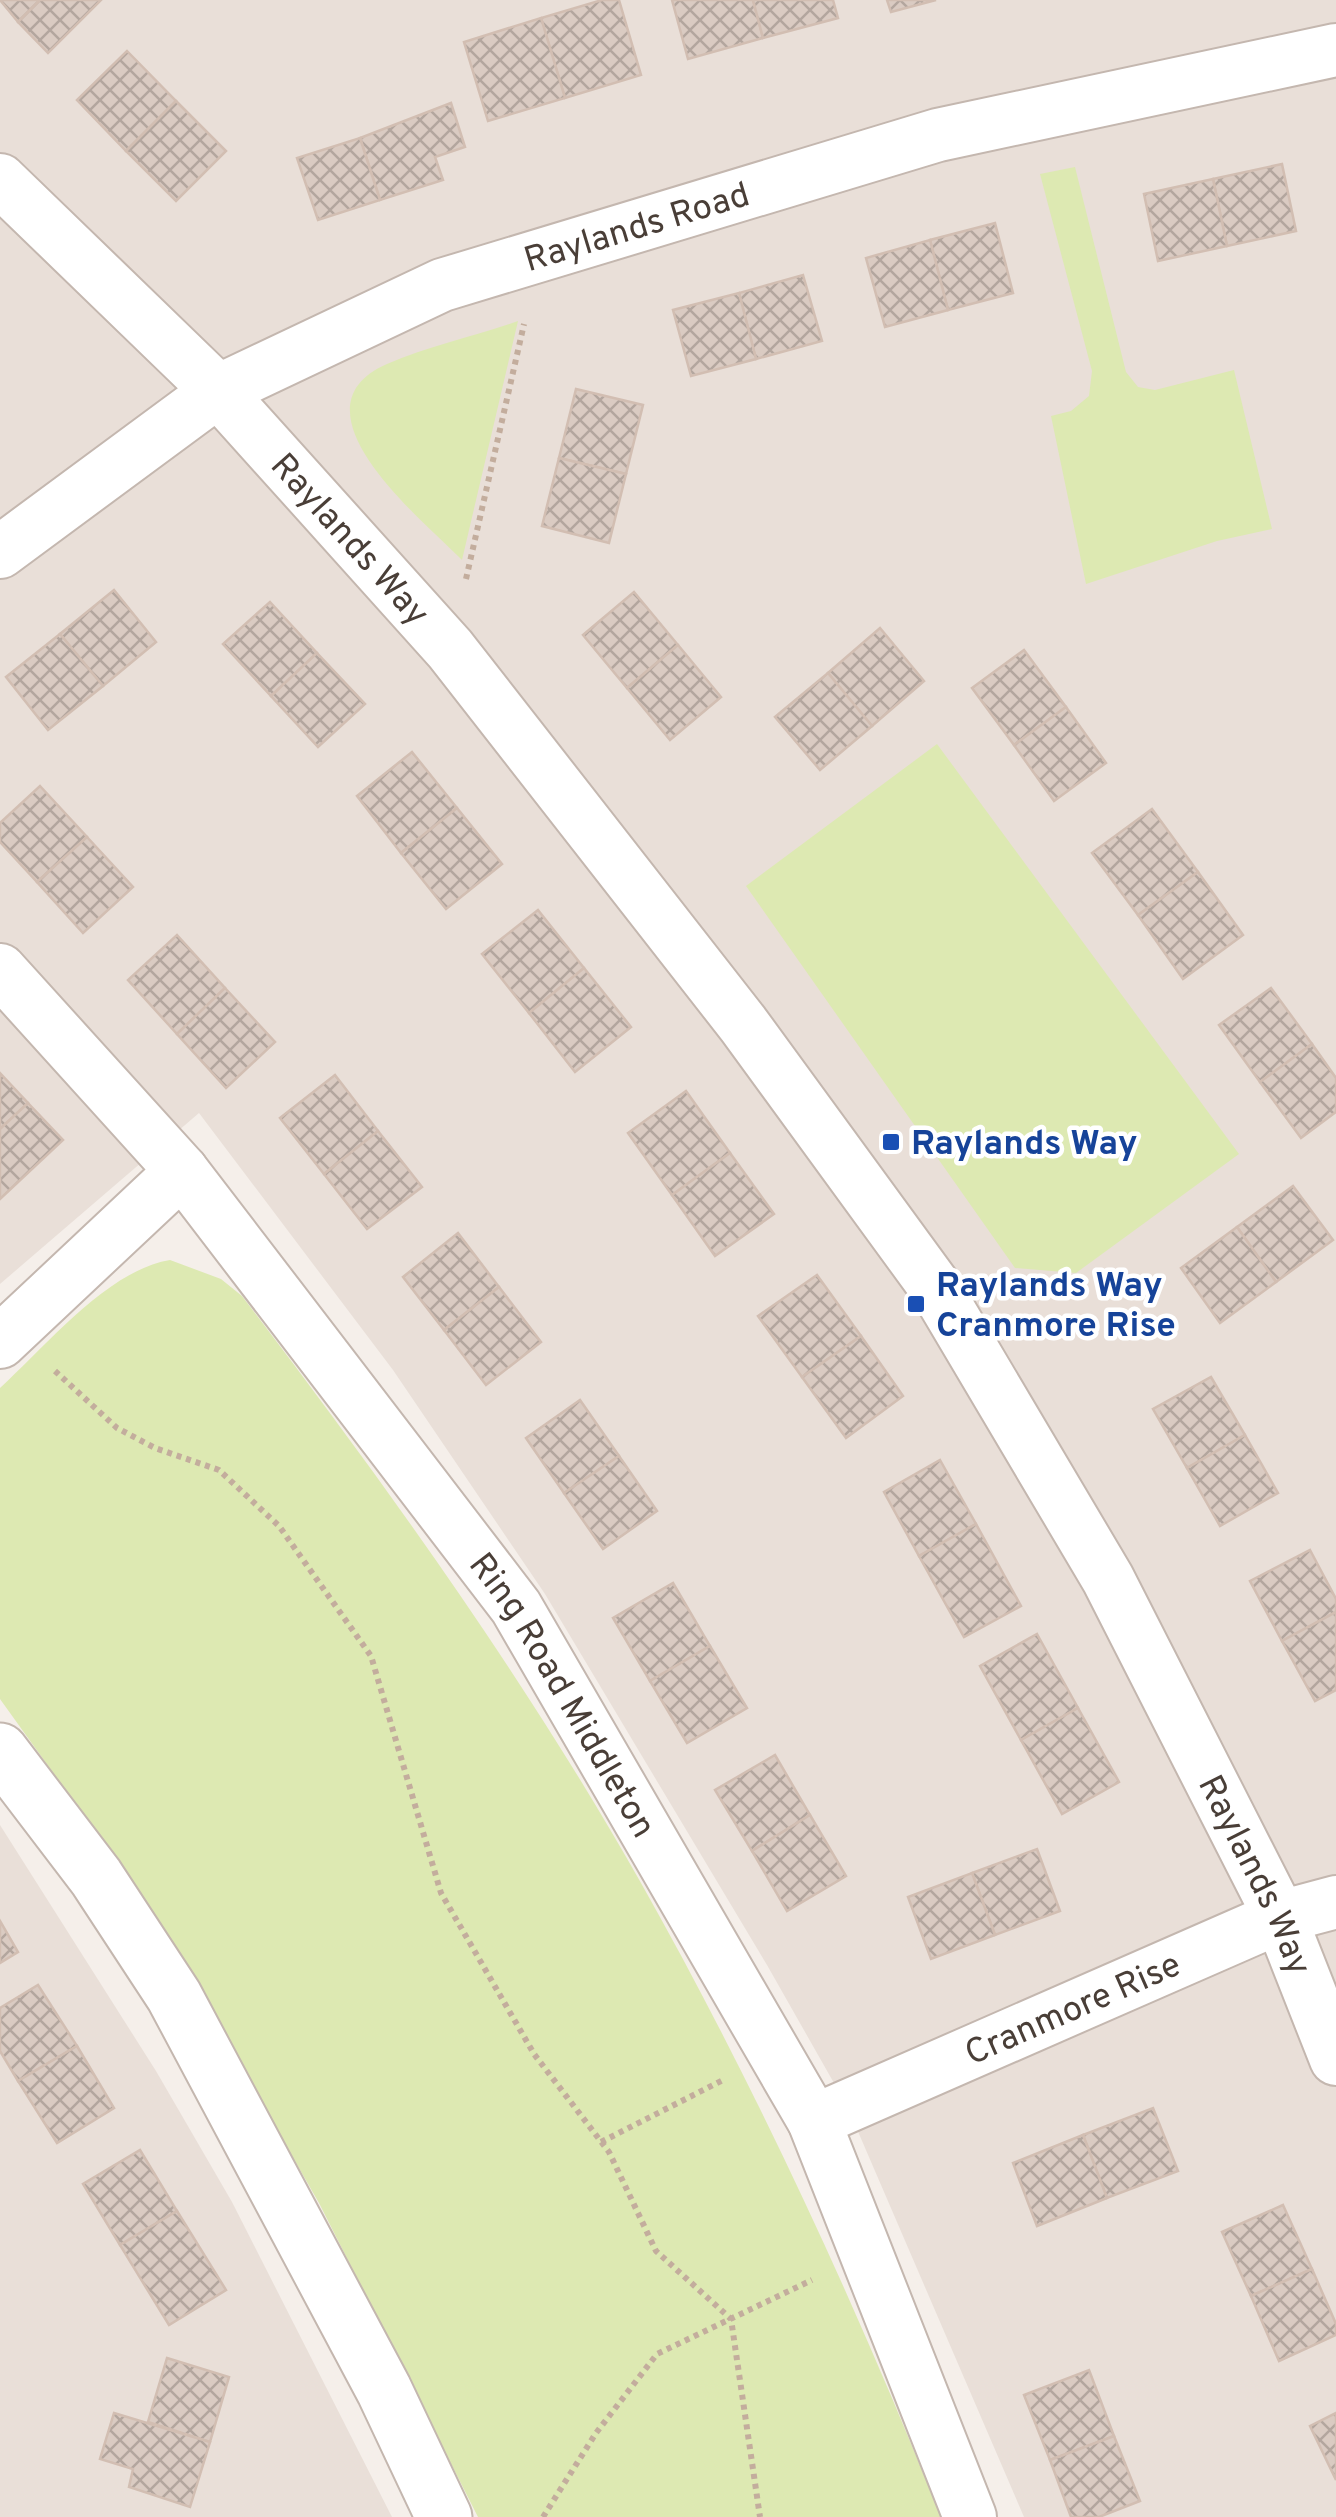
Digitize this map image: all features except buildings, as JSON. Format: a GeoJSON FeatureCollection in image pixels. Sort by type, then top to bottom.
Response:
{"type":"FeatureCollection","features":[{"type":"Feature","properties":{"kind":"street","name":"Raylands Road"},"geometry":{"type":"LineString","coordinates":[[0,552],[218,392],[442,285],[938,135],[1336,50]]}},
{"type":"Feature","properties":{"kind":"street","name":"Raylands Way"},"geometry":{"type":"LineString","coordinates":[[0,180],[218,392],[450,649],[743,1024],[934,1286],[1108,1580],[1280,1917],[1336,2059]]}},
{"type":"Feature","properties":{"kind":"street","name":"Ring Road Middleton"},"geometry":{"type":"LineString","coordinates":[[0,970],[182,1171],[516,1607],[814,2121],[970,2517]]}},
{"type":"Feature","properties":{"kind":"street"},"geometry":{"type":"LineString","coordinates":[[6,1336],[182,1171]]}},
{"type":"Feature","properties":{"kind":"street"},"geometry":{"type":"LineString","coordinates":[[0,1751],[96,1877],[174,1996],[384,2390],[444,2517]]}},
{"type":"Feature","properties":{"kind":"street","name":"Cranmore Rise"},"geometry":{"type":"LineString","coordinates":[[814,2121],[1280,1917],[1336,1902]]}},
{"type":"Feature","properties":{"kind":"path"},"geometry":{"type":"LineString","coordinates":[[450,649],[540,254]]}},
{"type":"Feature","properties":{"kind":"path"},"geometry":{"type":"LineString","coordinates":[[6,1336],[117,1428],[154,1448],[219,1470],[279,1526],[371,1656],[441,1893],[534,2054],[601,2142],[656,2251],[730,2320],[760,2517]]}},
{"type":"Feature","properties":{"kind":"path"},"geometry":{"type":"LineString","coordinates":[[601,2142],[774,2054]]}},
{"type":"Feature","properties":{"kind":"path"},"geometry":{"type":"LineString","coordinates":[[543,2517],[596,2432],[657,2354],[867,2253]]}},
{"type":"Feature","properties":{"kind":"shaded area"},"geometry":{"type":"Polygon","coordinates":[[[0,0],[1336,0],[1336,2517],[1024,2517],[847,2106],[767,1965],[545,1594],[393,1370],[199,1113],[0,1284],[0,0]]]}},
{"type":"Feature","properties":{"kind":"shaded area"},"geometry":{"type":"Polygon","coordinates":[[[0,1825],[156,2071],[232,2202],[392,2517],[0,2517],[0,1825]]]}},
{"type":"Feature","properties":{"kind":"green space"},"geometry":{"type":"Polygon","coordinates":[[[1075,167],[1126,372],[1138,387],[1155,390],[1234,370],[1272,529],[1217,541],[1086,584],[1051,416],[1071,411],[1089,396],[1092,371],[1040,174],[1075,167]]]}},
{"type":"Feature","properties":{"kind":"green space"},"geometry":{"type":"Polygon","coordinates":[[[518,321],[462,560],[394,493],[372,464],[355,436],[350,408],[359,384],[387,364],[518,321]]]}},
{"type":"Feature","properties":{"kind":"green space"},"geometry":{"type":"Polygon","coordinates":[[[937,744],[1239,1154],[1076,1273],[1015,1268],[746,886],[937,744]]]}},
{"type":"Feature","properties":{"kind":"green space"},"geometry":{"type":"Polygon","coordinates":[[[170,1260],[221,1279],[242,1296],[451,1582],[596,1806],[683,1960],[764,2116],[874,2355],[941,2517],[478,2517],[319,2203],[148,1905],[0,1699],[0,1388],[101,1294],[124,1278],[170,1260]]]}},
{"type":"Feature","properties":{"kind":"place","name":"Raylands Way"},"geometry":{"type":"Point","coordinates":[891,1142]}},
{"type":"Feature","properties":{"kind":"place","name":"Raylands Way Cranmore Rise"},"geometry":{"type":"Point","coordinates":[916,1304]}}]}
